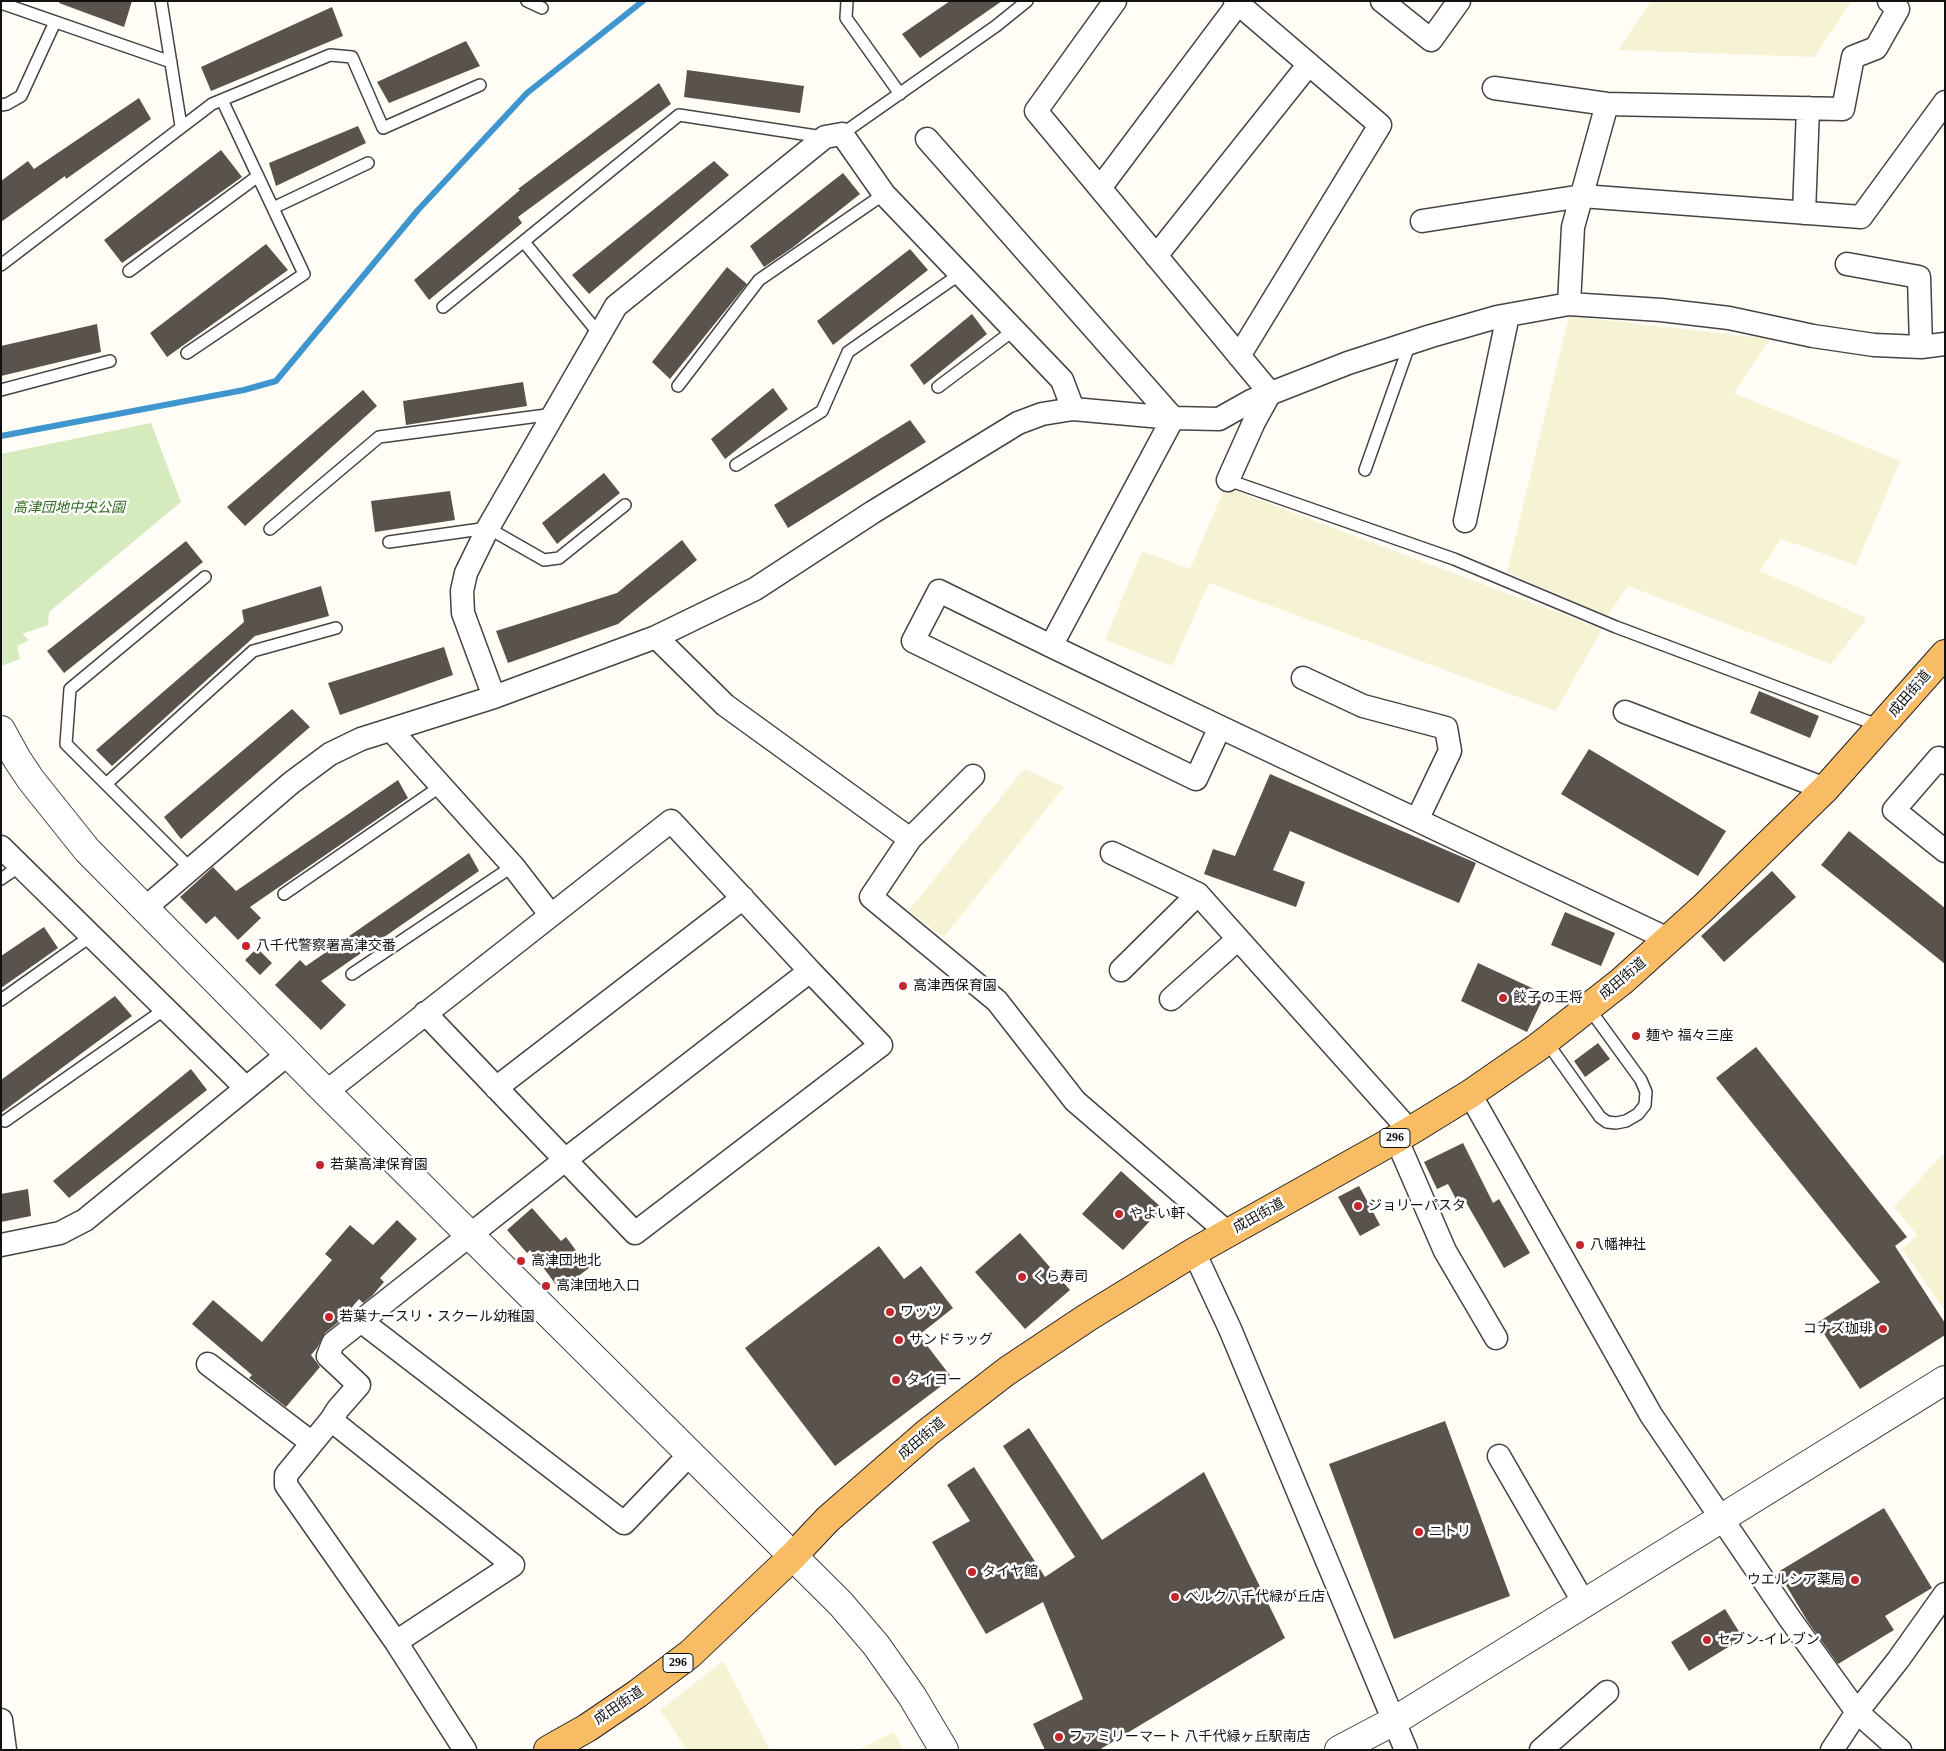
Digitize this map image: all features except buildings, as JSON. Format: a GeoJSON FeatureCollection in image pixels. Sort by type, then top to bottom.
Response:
{"type":"FeatureCollection","features":[{"type":"Feature","properties":{"kind":"highway","name":"成田街道"},"geometry":{"type":"LineString","coordinates":[[548,1750],[587,1728],[638,1694],[690,1654],[793,1556],[828,1519],[928,1432],[1007,1371],[1088,1317],[1194,1252],[1470,1094],[1546,1041],[1622,981],[1767,847],[1825,789],[1945,654]]}},
{"type":"Feature","properties":{"kind":"street"},"geometry":{"type":"LineString","coordinates":[[1115,1],[1036,111],[1270,393]]}},
{"type":"Feature","properties":{"kind":"street"},"geometry":{"type":"LineString","coordinates":[[1382,1],[1431,40],[1459,1]]}},
{"type":"Feature","properties":{"kind":"street"},"geometry":{"type":"LineString","coordinates":[[1494,88],[1606,104],[1843,109],[1853,57],[1876,48],[1898,9],[1890,1]]}},
{"type":"Feature","properties":{"kind":"street"},"geometry":{"type":"LineString","coordinates":[[1100,188],[1236,2],[1380,125],[1240,356]]}},
{"type":"Feature","properties":{"kind":"street"},"geometry":{"type":"LineString","coordinates":[[1156,256],[1309,64]]}},
{"type":"Feature","properties":{"kind":"street"},"geometry":{"type":"LineString","coordinates":[[1422,221],[1582,196],[1861,217],[1945,102]]}},
{"type":"Feature","properties":{"kind":"street"},"geometry":{"type":"LineString","coordinates":[[1569,304],[1573,227],[1606,104]]}},
{"type":"Feature","properties":{"kind":"street"},"geometry":{"type":"LineString","coordinates":[[1804,213],[1808,108]]}},
{"type":"Feature","properties":{"kind":"street"},"geometry":{"type":"LineString","coordinates":[[494,697],[463,613],[462,591],[466,573],[488,528],[616,306],[834,136],[884,194],[1062,380],[1073,409]]}},
{"type":"Feature","properties":{"kind":"street"},"geometry":{"type":"LineString","coordinates":[[927,139],[1173,418]]}},
{"type":"Feature","properties":{"kind":"street"},"geometry":{"type":"LineString","coordinates":[[1848,264],[1919,277],[1921,347]]}},
{"type":"Feature","properties":{"kind":"street"},"geometry":{"type":"LineString","coordinates":[[144,910],[291,783],[330,754],[361,739],[494,697],[656,637],[755,589],[873,512],[1018,422],[1042,414],[1073,409],[1173,418],[1219,419],[1251,401],[1348,363],[1508,315],[1569,304],[1660,310],[1729,318],[1813,336],[1874,345],[1921,347],[1945,344]]}},
{"type":"Feature","properties":{"kind":"street"},"geometry":{"type":"LineString","coordinates":[[1464,521],[1508,315]]}},
{"type":"Feature","properties":{"kind":"street"},"geometry":{"type":"LineString","coordinates":[[1228,480],[1254,422],[1270,393]]}},
{"type":"Feature","properties":{"kind":"street"},"geometry":{"type":"LineString","coordinates":[[1051,646],[1173,418]]}},
{"type":"Feature","properties":{"kind":"street"},"geometry":{"type":"LineString","coordinates":[[1220,727],[1196,778],[913,641],[939,591],[1220,727],[1668,939]]}},
{"type":"Feature","properties":{"kind":"street"},"geometry":{"type":"LineString","coordinates":[[656,637],[726,705],[910,839]]}},
{"type":"Feature","properties":{"kind":"street"},"geometry":{"type":"LineString","coordinates":[[1302,678],[1363,706],[1446,728],[1450,751],[1417,820]]}},
{"type":"Feature","properties":{"kind":"street"},"geometry":{"type":"LineString","coordinates":[[1625,712],[1825,789]]}},
{"type":"Feature","properties":{"kind":"street"},"geometry":{"type":"LineString","coordinates":[[1,730],[17,759],[59,816],[87,850],[144,910],[841,1604],[876,1644],[912,1696],[944,1750]]}},
{"type":"Feature","properties":{"kind":"street"},"geometry":{"type":"LineString","coordinates":[[391,730],[512,866],[550,914]]}},
{"type":"Feature","properties":{"kind":"street"},"geometry":{"type":"LineString","coordinates":[[1945,763],[1939,758],[1894,810],[1945,851]]}},
{"type":"Feature","properties":{"kind":"street"},"geometry":{"type":"LineString","coordinates":[[973,776],[910,839],[871,897],[996,1002],[1076,1101],[1228,1233]]}},
{"type":"Feature","properties":{"kind":"street"},"geometry":{"type":"LineString","coordinates":[[326,1092],[425,1013],[550,914],[671,821],[881,1045],[635,1233],[425,1013]]}},
{"type":"Feature","properties":{"kind":"street"},"geometry":{"type":"LineString","coordinates":[[1,847],[246,1088]]}},
{"type":"Feature","properties":{"kind":"street"},"geometry":{"type":"LineString","coordinates":[[1112,853],[1198,894],[1403,1134],[1445,1251],[1496,1338]]}},
{"type":"Feature","properties":{"kind":"street"},"geometry":{"type":"LineString","coordinates":[[1121,970],[1198,894]]}},
{"type":"Feature","properties":{"kind":"street"},"geometry":{"type":"LineString","coordinates":[[496,1088],[743,898]]}},
{"type":"Feature","properties":{"kind":"street"},"geometry":{"type":"LineString","coordinates":[[1171,999],[1238,939]]}},
{"type":"Feature","properties":{"kind":"street"},"geometry":{"type":"LineString","coordinates":[[465,1750],[396,1642],[286,1485],[286,1475],[359,1385],[328,1356],[333,1343],[470,1234],[810,971]]}},
{"type":"Feature","properties":{"kind":"street"},"geometry":{"type":"LineString","coordinates":[[1,1246],[60,1233],[85,1220],[288,1054]]}},
{"type":"Feature","properties":{"kind":"street"},"geometry":{"type":"LineString","coordinates":[[1470,1094],[1651,1415],[1720,1518],[1857,1712],[1900,1750]]}},
{"type":"Feature","properties":{"kind":"street"},"geometry":{"type":"LineString","coordinates":[[1194,1252],[1230,1329],[1406,1750]]}},
{"type":"Feature","properties":{"kind":"street"},"geometry":{"type":"LineString","coordinates":[[361,1321],[624,1523],[690,1454]]}},
{"type":"Feature","properties":{"kind":"street"},"geometry":{"type":"LineString","coordinates":[[208,1364],[312,1443]]}},
{"type":"Feature","properties":{"kind":"street"},"geometry":{"type":"LineString","coordinates":[[1339,1750],[1394,1720],[1945,1380]]}},
{"type":"Feature","properties":{"kind":"street"},"geometry":{"type":"LineString","coordinates":[[331,1420],[513,1565],[396,1642]]}},
{"type":"Feature","properties":{"kind":"street"},"geometry":{"type":"LineString","coordinates":[[1499,1456],[1584,1602]]}},
{"type":"Feature","properties":{"kind":"street"},"geometry":{"type":"LineString","coordinates":[[1832,1750],[1857,1712],[1898,1660],[1945,1594]]}},
{"type":"Feature","properties":{"kind":"street"},"geometry":{"type":"LineString","coordinates":[[1540,1750],[1607,1692]]}},
{"type":"Feature","properties":{"kind":"street"},"geometry":{"type":"LineString","coordinates":[[1,1720],[5,1750]]}},
{"type":"Feature","properties":{"kind":"lane"},"geometry":{"type":"LineString","coordinates":[[161,1],[181,126]]}},
{"type":"Feature","properties":{"kind":"lane"},"geometry":{"type":"LineString","coordinates":[[527,1],[542,8]]}},
{"type":"Feature","properties":{"kind":"lane"},"geometry":{"type":"LineString","coordinates":[[847,1],[846,18],[900,94]]}},
{"type":"Feature","properties":{"kind":"lane"},"geometry":{"type":"LineString","coordinates":[[443,307],[679,115],[834,136],[900,94],[996,26],[1027,1]]}},
{"type":"Feature","properties":{"kind":"lane"},"geometry":{"type":"LineString","coordinates":[[1,2],[171,62]]}},
{"type":"Feature","properties":{"kind":"lane"},"geometry":{"type":"LineString","coordinates":[[1,105],[7,104],[21,96],[55,22]]}},
{"type":"Feature","properties":{"kind":"lane"},"geometry":{"type":"LineString","coordinates":[[1,265],[212,104],[330,55],[352,57],[383,128],[480,84]]}},
{"type":"Feature","properties":{"kind":"lane"},"geometry":{"type":"LineString","coordinates":[[187,353],[304,274],[222,100]]}},
{"type":"Feature","properties":{"kind":"lane"},"geometry":{"type":"LineString","coordinates":[[273,208],[368,163]]}},
{"type":"Feature","properties":{"kind":"lane"},"geometry":{"type":"LineString","coordinates":[[129,271],[258,176]]}},
{"type":"Feature","properties":{"kind":"lane"},"geometry":{"type":"LineString","coordinates":[[678,386],[759,280],[884,194]]}},
{"type":"Feature","properties":{"kind":"lane"},"geometry":{"type":"LineString","coordinates":[[524,242],[600,335]]}},
{"type":"Feature","properties":{"kind":"lane"},"geometry":{"type":"LineString","coordinates":[[736,464],[822,411],[848,352],[960,274]]}},
{"type":"Feature","properties":{"kind":"lane"},"geometry":{"type":"LineString","coordinates":[[938,387],[1014,330]]}},
{"type":"Feature","properties":{"kind":"lane"},"geometry":{"type":"LineString","coordinates":[[1365,470],[1410,343]]}},
{"type":"Feature","properties":{"kind":"lane"},"geometry":{"type":"LineString","coordinates":[[1,390],[110,362]]}},
{"type":"Feature","properties":{"kind":"lane"},"geometry":{"type":"LineString","coordinates":[[270,529],[379,436],[554,414]]}},
{"type":"Feature","properties":{"kind":"lane"},"geometry":{"type":"LineString","coordinates":[[1228,480],[1454,559],[1616,627],[1882,727]]}},
{"type":"Feature","properties":{"kind":"lane"},"geometry":{"type":"LineString","coordinates":[[389,542],[488,528],[544,560],[559,558],[625,505]]}},
{"type":"Feature","properties":{"kind":"lane"},"geometry":{"type":"LineString","coordinates":[[191,869],[66,744],[70,689],[205,577]]}},
{"type":"Feature","properties":{"kind":"lane"},"geometry":{"type":"LineString","coordinates":[[106,784],[253,651],[336,628]]}},
{"type":"Feature","properties":{"kind":"lane"},"geometry":{"type":"LineString","coordinates":[[284,894],[441,786]]}},
{"type":"Feature","properties":{"kind":"lane"},"geometry":{"type":"LineString","coordinates":[[1,879],[20,866]]}},
{"type":"Feature","properties":{"kind":"lane"},"geometry":{"type":"LineString","coordinates":[[352,974],[512,866]]}},
{"type":"Feature","properties":{"kind":"lane"},"geometry":{"type":"LineString","coordinates":[[1,1000],[91,936]]}},
{"type":"Feature","properties":{"kind":"lane"},"geometry":{"type":"LineString","coordinates":[[1546,1041],[1600,1117],[1607,1122],[1616,1123],[1638,1114],[1645,1105],[1646,1092],[1641,1080],[1588,1007]]}},
{"type":"Feature","properties":{"kind":"lane"},"geometry":{"type":"LineString","coordinates":[[5,1121],[165,1009]]}},
{"type":"Feature","properties":{"kind":"shaded area"},"geometry":{"type":"Polygon","coordinates":[[[1651,1],[1852,1],[1814,57],[1618,50],[1651,1]]]}},
{"type":"Feature","properties":{"kind":"shaded area"},"geometry":{"type":"Polygon","coordinates":[[[1569,316],[1770,339],[1734,393],[1900,461],[1856,565],[1781,539],[1760,571],[1867,618],[1831,664],[1628,586],[1607,616],[1507,572],[1569,316]]]}},
{"type":"Feature","properties":{"kind":"shaded area"},"geometry":{"type":"Polygon","coordinates":[[[1225,487],[1602,629],[1556,711],[1209,583],[1172,666],[1105,640],[1142,551],[1190,569],[1225,487]]]}},
{"type":"Feature","properties":{"kind":"shaded area"},"geometry":{"type":"Polygon","coordinates":[[[1024,769],[1064,787],[944,937],[908,911],[1024,769]]]}},
{"type":"Feature","properties":{"kind":"shaded area"},"geometry":{"type":"Polygon","coordinates":[[[1945,1152],[1945,1311],[1902,1249],[1917,1235],[1894,1207],[1945,1152]]]}},
{"type":"Feature","properties":{"kind":"shaded area"},"geometry":{"type":"Polygon","coordinates":[[[723,1661],[770,1750],[687,1750],[660,1710],[723,1661]]]}},
{"type":"Feature","properties":{"kind":"shaded area"},"geometry":{"type":"Polygon","coordinates":[[[894,1732],[904,1750],[858,1750],[894,1732]]]}},
{"type":"Feature","properties":{"kind":"green space","name":"高津団地中央公園"},"geometry":{"type":"Polygon","coordinates":[[[151,423],[181,502],[49,612],[48,625],[22,634],[29,640],[17,646],[20,659],[1,666],[1,454],[151,423]]]}},
{"type":"Feature","properties":{"kind":"waterway"},"geometry":{"type":"LineString","coordinates":[[1,436],[244,390],[276,381],[418,210],[527,93],[643,1]]}},
{"type":"Feature","properties":{"kind":"place","name":"八千代警察署高津交番"},"geometry":{"type":"Point","coordinates":[246,946]}},
{"type":"Feature","properties":{"kind":"place","name":"高津西保育園"},"geometry":{"type":"Point","coordinates":[903,986]}},
{"type":"Feature","properties":{"kind":"place","name":"餃子の王将"},"geometry":{"type":"Point","coordinates":[1503,998]}},
{"type":"Feature","properties":{"kind":"place","name":"麺や 福々三座"},"geometry":{"type":"Point","coordinates":[1636,1036]}},
{"type":"Feature","properties":{"kind":"place","name":"若葉高津保育園"},"geometry":{"type":"Point","coordinates":[320,1165]}},
{"type":"Feature","properties":{"kind":"place","name":"ジョリーパスタ"},"geometry":{"type":"Point","coordinates":[1358,1206]}},
{"type":"Feature","properties":{"kind":"place","name":"やよい軒"},"geometry":{"type":"Point","coordinates":[1119,1214]}},
{"type":"Feature","properties":{"kind":"place","name":"八幡神社"},"geometry":{"type":"Point","coordinates":[1580,1245]}},
{"type":"Feature","properties":{"kind":"place","name":"高津団地北"},"geometry":{"type":"Point","coordinates":[521,1261]}},
{"type":"Feature","properties":{"kind":"place","name":"くら寿司"},"geometry":{"type":"Point","coordinates":[1022,1277]}},
{"type":"Feature","properties":{"kind":"place","name":"高津団地入口"},"geometry":{"type":"Point","coordinates":[546,1286]}},
{"type":"Feature","properties":{"kind":"place","name":"ワッツ"},"geometry":{"type":"Point","coordinates":[890,1312]}},
{"type":"Feature","properties":{"kind":"place","name":"若葉ナースリ・スクール幼稚園"},"geometry":{"type":"Point","coordinates":[329,1317]}},
{"type":"Feature","properties":{"kind":"place","name":"コナズ珈琲"},"geometry":{"type":"Point","coordinates":[1883,1329]}},
{"type":"Feature","properties":{"kind":"place","name":"サンドラッグ"},"geometry":{"type":"Point","coordinates":[899,1340]}},
{"type":"Feature","properties":{"kind":"place","name":"タイヨー"},"geometry":{"type":"Point","coordinates":[896,1380]}},
{"type":"Feature","properties":{"kind":"place","name":"ニトリ"},"geometry":{"type":"Point","coordinates":[1419,1532]}},
{"type":"Feature","properties":{"kind":"place","name":"タイヤ館"},"geometry":{"type":"Point","coordinates":[972,1572]}},
{"type":"Feature","properties":{"kind":"place","name":"ウエルシア薬局"},"geometry":{"type":"Point","coordinates":[1855,1580]}},
{"type":"Feature","properties":{"kind":"place","name":"ベルク八千代緑が丘店"},"geometry":{"type":"Point","coordinates":[1175,1597]}},
{"type":"Feature","properties":{"kind":"place","name":"セブン-イレブン"},"geometry":{"type":"Point","coordinates":[1707,1640]}},
{"type":"Feature","properties":{"kind":"place","name":"ファミリーマート 八千代緑ヶ丘駅南店"},"geometry":{"type":"Point","coordinates":[1059,1737]}}]}
